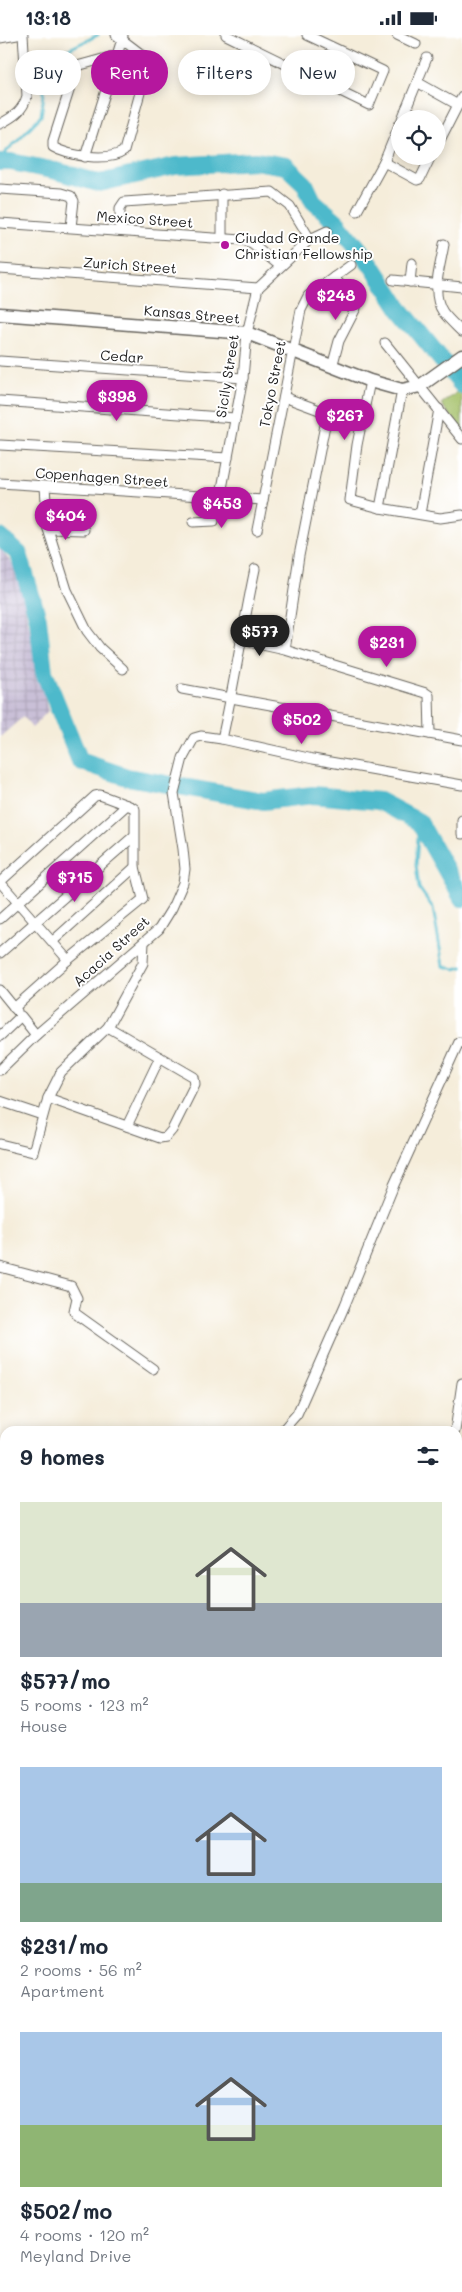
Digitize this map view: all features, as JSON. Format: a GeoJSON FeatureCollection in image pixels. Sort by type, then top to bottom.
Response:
{"type":"FeatureCollection","features":[{"type":"Feature","properties":{"kind":"street"},"geometry":{"type":"LineString","coordinates":[[0,38],[17,35]]}},
{"type":"Feature","properties":{"kind":"street"},"geometry":{"type":"LineString","coordinates":[[0,124],[18,113],[24,105],[27,96],[23,35]]}},
{"type":"Feature","properties":{"kind":"street"},"geometry":{"type":"LineString","coordinates":[[226,35],[369,105],[383,71],[307,35]]}},
{"type":"Feature","properties":{"kind":"street"},"geometry":{"type":"LineString","coordinates":[[397,35],[416,44]]}},
{"type":"Feature","properties":{"kind":"street"},"geometry":{"type":"LineString","coordinates":[[91,62],[82,64],[75,70],[53,141],[53,147],[85,157],[118,155],[124,151],[149,64],[147,57],[120,36],[118,50]]}},
{"type":"Feature","properties":{"kind":"street"},"geometry":{"type":"LineString","coordinates":[[406,109],[427,57]]}},
{"type":"Feature","properties":{"kind":"street"},"geometry":{"type":"LineString","coordinates":[[417,81],[460,101],[446,122]]}},
{"type":"Feature","properties":{"kind":"street"},"geometry":{"type":"LineString","coordinates":[[85,157],[104,95]]}},
{"type":"Feature","properties":{"kind":"street"},"geometry":{"type":"LineString","coordinates":[[357,211],[391,149]]}},
{"type":"Feature","properties":{"kind":"street"},"geometry":{"type":"LineString","coordinates":[[384,162],[417,180],[420,179],[427,165]]}},
{"type":"Feature","properties":{"kind":"street"},"geometry":{"type":"LineString","coordinates":[[0,189],[71,195],[74,201],[72,227]]}},
{"type":"Feature","properties":{"kind":"street"},"geometry":{"type":"LineString","coordinates":[[120,231],[120,208],[124,202],[272,192],[290,206],[310,239]]}},
{"type":"Feature","properties":{"kind":"street"},"geometry":{"type":"LineString","coordinates":[[222,194],[222,238]]}},
{"type":"Feature","properties":{"kind":"street","name":"Mexico Street"},"geometry":{"type":"LineString","coordinates":[[0,223],[222,238],[252,243],[280,266]]}},
{"type":"Feature","properties":{"kind":"street"},"geometry":{"type":"LineString","coordinates":[[258,288],[310,239],[328,231]]}},
{"type":"Feature","properties":{"kind":"street"},"geometry":{"type":"LineString","coordinates":[[444,244],[437,301],[444,313],[462,332]]}},
{"type":"Feature","properties":{"kind":"street"},"geometry":{"type":"LineString","coordinates":[[410,282],[412,263]]}},
{"type":"Feature","properties":{"kind":"street","name":"Tokyo Street"},"geometry":{"type":"LineString","coordinates":[[257,530],[301,310],[308,296],[351,265]]}},
{"type":"Feature","properties":{"kind":"street","name":"Zurich Street"},"geometry":{"type":"LineString","coordinates":[[0,269],[258,288]]}},
{"type":"Feature","properties":{"kind":"street"},"geometry":{"type":"LineString","coordinates":[[332,367],[339,341],[356,308],[334,277]]}},
{"type":"Feature","properties":{"kind":"street"},"geometry":{"type":"LineString","coordinates":[[393,280],[462,287]]}},
{"type":"Feature","properties":{"kind":"street","name":"Sicily Street"},"geometry":{"type":"LineString","coordinates":[[193,522],[214,521],[228,458],[243,378],[248,333],[258,288]]}},
{"type":"Feature","properties":{"kind":"street","name":"Kansas Street"},"geometry":{"type":"LineString","coordinates":[[0,314],[248,333],[332,367],[402,390],[420,386],[458,359]]}},
{"type":"Feature","properties":{"kind":"street"},"geometry":{"type":"LineString","coordinates":[[385,343],[462,439]]}},
{"type":"Feature","properties":{"kind":"street","name":"Cedar"},"geometry":{"type":"LineString","coordinates":[[0,361],[243,378]]}},
{"type":"Feature","properties":{"kind":"street"},"geometry":{"type":"LineString","coordinates":[[370,381],[356,445],[350,500],[380,508],[440,518],[462,515]]}},
{"type":"Feature","properties":{"kind":"street"},"geometry":{"type":"LineString","coordinates":[[380,508],[402,390]]}},
{"type":"Feature","properties":{"kind":"street"},"geometry":{"type":"LineString","coordinates":[[284,397],[322,411],[327,415],[298,556],[285,650]]}},
{"type":"Feature","properties":{"kind":"street"},"geometry":{"type":"LineString","coordinates":[[0,401],[235,418]]}},
{"type":"Feature","properties":{"kind":"street"},"geometry":{"type":"LineString","coordinates":[[420,514],[439,409]]}},
{"type":"Feature","properties":{"kind":"street"},"geometry":{"type":"LineString","coordinates":[[0,445],[228,458]]}},
{"type":"Feature","properties":{"kind":"street","name":"Copenhagen Street"},"geometry":{"type":"LineString","coordinates":[[0,483],[218,499],[263,500]]}},
{"type":"Feature","properties":{"kind":"street"},"geometry":{"type":"LineString","coordinates":[[45,487],[48,529],[67,590],[78,615],[100,649],[122,669]]}},
{"type":"Feature","properties":{"kind":"street"},"geometry":{"type":"LineString","coordinates":[[48,529],[84,530]]}},
{"type":"Feature","properties":{"kind":"street"},"geometry":{"type":"LineString","coordinates":[[255,569],[240,640],[232,696],[222,739],[313,759],[462,785]]}},
{"type":"Feature","properties":{"kind":"street"},"geometry":{"type":"LineString","coordinates":[[240,640],[285,650],[426,693],[429,695],[430,734]]}},
{"type":"Feature","properties":{"kind":"street"},"geometry":{"type":"LineString","coordinates":[[182,689],[232,696],[462,740]]}},
{"type":"Feature","properties":{"kind":"street","name":"Acacia Street"},"geometry":{"type":"LineString","coordinates":[[0,1070],[36,1035],[159,929],[172,908],[182,883],[185,869],[174,793],[183,758],[194,738],[201,735],[222,739]]}},
{"type":"Feature","properties":{"kind":"street"},"geometry":{"type":"LineString","coordinates":[[14,1007],[68,960],[143,900],[144,896],[135,867],[135,809],[100,795],[95,795],[0,882],[68,960]]}},
{"type":"Feature","properties":{"kind":"street"},"geometry":{"type":"LineString","coordinates":[[0,919],[127,805]]}},
{"type":"Feature","properties":{"kind":"street"},"geometry":{"type":"LineString","coordinates":[[462,819],[462,833]]}},
{"type":"Feature","properties":{"kind":"street"},"geometry":{"type":"LineString","coordinates":[[0,953],[134,836]]}},
{"type":"Feature","properties":{"kind":"street"},"geometry":{"type":"LineString","coordinates":[[53,941],[135,867]]}},
{"type":"Feature","properties":{"kind":"street"},"geometry":{"type":"LineString","coordinates":[[0,1144],[32,1152],[48,1098],[64,1068],[108,1027],[144,963],[144,942]]}},
{"type":"Feature","properties":{"kind":"street"},"geometry":{"type":"LineString","coordinates":[[0,990],[36,1035]]}},
{"type":"Feature","properties":{"kind":"street"},"geometry":{"type":"LineString","coordinates":[[0,1036],[21,1016]]}},
{"type":"Feature","properties":{"kind":"street"},"geometry":{"type":"LineString","coordinates":[[48,1098],[160,1138],[166,1137],[195,1084],[194,1077],[108,1027]]}},
{"type":"Feature","properties":{"kind":"street"},"geometry":{"type":"LineString","coordinates":[[286,1426],[297,1414],[345,1305],[394,1185],[459,1042]]}},
{"type":"Feature","properties":{"kind":"street"},"geometry":{"type":"LineString","coordinates":[[127,1125],[160,1057]]}},
{"type":"Feature","properties":{"kind":"street"},"geometry":{"type":"LineString","coordinates":[[0,1101],[42,1115]]}},
{"type":"Feature","properties":{"kind":"street"},"geometry":{"type":"LineString","coordinates":[[0,1267],[71,1286],[77,1298],[74,1311],[76,1314],[153,1369]]}},
{"type":"Feature","properties":{"kind":"street"},"geometry":{"type":"LineString","coordinates":[[457,1426],[462,1385]]}},
{"type":"Feature","properties":{"kind":"shaded area"},"geometry":{"type":"Polygon","coordinates":[[[0,548],[17,570],[48,711],[32,728],[23,717],[0,737],[0,548]]]}},
{"type":"Feature","properties":{"kind":"green space"},"geometry":{"type":"Polygon","coordinates":[[[460,390],[462,393],[462,431],[441,404],[460,390]]]}},
{"type":"Feature","properties":{"kind":"waterway"},"geometry":{"type":"LineString","coordinates":[[0,158],[41,116],[44,94],[43,56],[67,50],[98,35]]}},
{"type":"Feature","properties":{"kind":"waterway"},"geometry":{"type":"LineString","coordinates":[[0,162],[11,162],[56,171],[99,183],[175,166],[255,161],[286,166],[305,184],[313,201],[337,222],[371,264],[400,309],[462,385]]}},
{"type":"Feature","properties":{"kind":"waterway"},"geometry":{"type":"LineString","coordinates":[[0,537],[19,554],[38,619],[44,672],[80,761],[127,777],[263,801],[313,795],[379,801],[419,822],[462,898]]}},
{"type":"Feature","properties":{"kind":"waterway"},"geometry":{"type":"LineString","coordinates":[[419,822],[416,865],[419,888],[433,908],[443,966],[455,969],[462,967]]}},
{"type":"Feature","properties":{"kind":"place","name":"Ciudad Grande Christian Fellowship"},"geometry":{"type":"Point","coordinates":[225,245]}}]}
